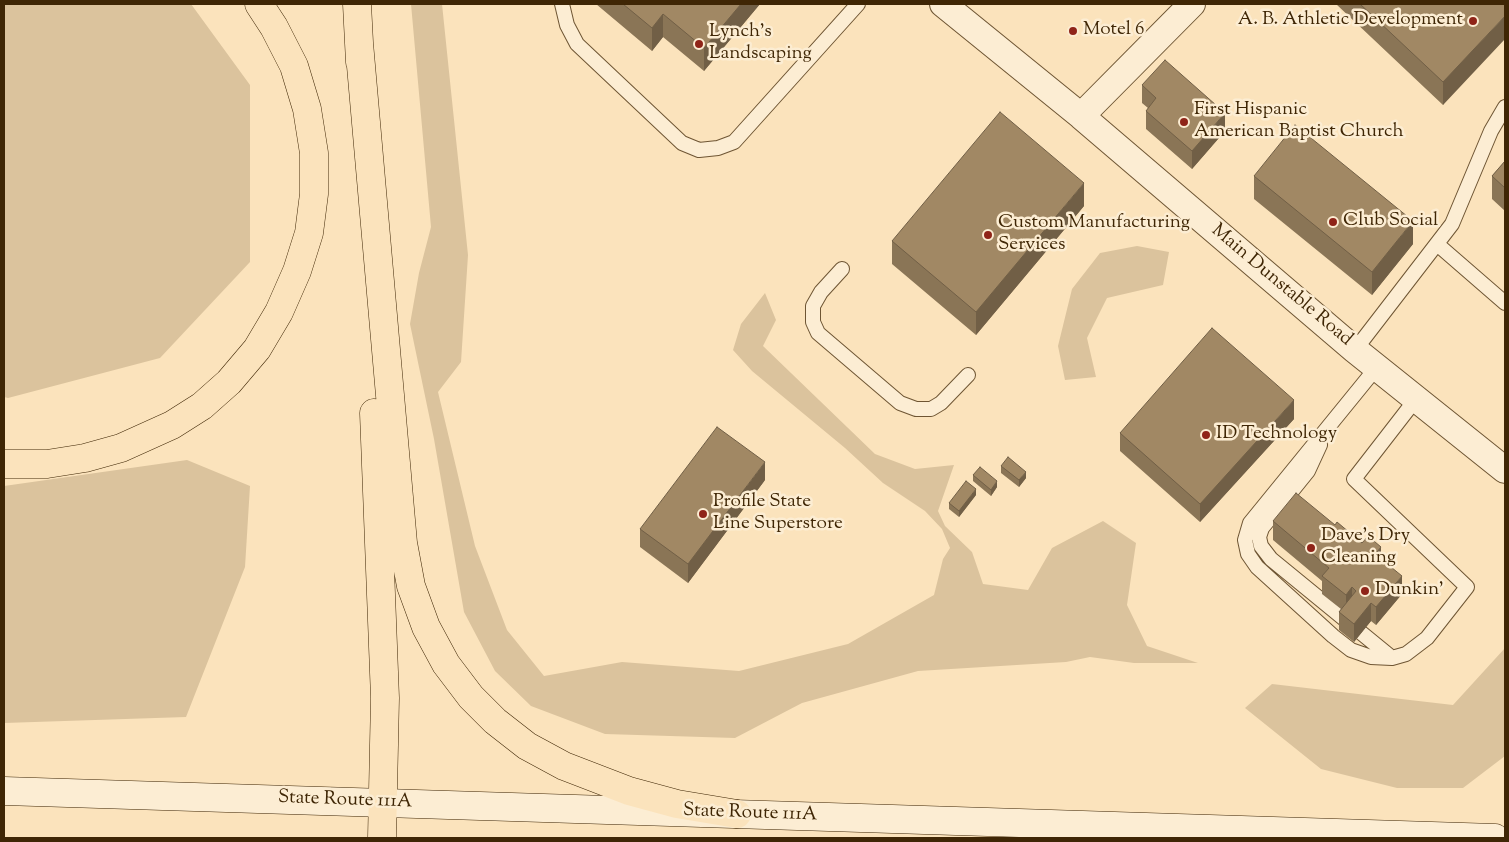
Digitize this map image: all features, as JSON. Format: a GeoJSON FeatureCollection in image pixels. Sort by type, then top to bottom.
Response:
{"type":"FeatureCollection","features":[{"type":"Feature","properties":{"kind":"highway"},"geometry":{"type":"LineString","coordinates":[[4,464],[47,464],[85,458],[140,441],[172,425],[202,406],[229,382],[257,349],[279,312],[297,271],[309,233],[314,194],[314,153],[307,109],[294,66],[274,27],[259,4]]}},
{"type":"Feature","properties":{"kind":"highway"},"geometry":{"type":"LineString","coordinates":[[357,4],[386,698],[382,838]]}},
{"type":"Feature","properties":{"kind":"highway"},"geometry":{"type":"LineString","coordinates":[[359,44],[403,542],[412,586],[432,640],[457,681],[481,709],[511,735],[545,757],[583,775],[628,791],[677,804],[737,814]]}},
{"type":"Feature","properties":{"kind":"main road","name":"State Route 111A"},"geometry":{"type":"LineString","coordinates":[[4,789],[37,792],[1495,838]]}},
{"type":"Feature","properties":{"kind":"street","name":"Main Dunstable Road"},"geometry":{"type":"LineString","coordinates":[[943,4],[1081,116],[1355,350],[1505,470]]}},
{"type":"Feature","properties":{"kind":"street"},"geometry":{"type":"LineString","coordinates":[[1081,116],[1192,4]]}},
{"type":"Feature","properties":{"kind":"lane"},"geometry":{"type":"LineString","coordinates":[[562,4],[567,25],[577,44],[682,143],[700,150],[718,148],[734,142],[857,4]]}},
{"type":"Feature","properties":{"kind":"lane"},"geometry":{"type":"LineString","coordinates":[[1355,350],[1452,224],[1491,131],[1505,107]]}},
{"type":"Feature","properties":{"kind":"lane"},"geometry":{"type":"LineString","coordinates":[[1437,244],[1505,304]]}},
{"type":"Feature","properties":{"kind":"lane"},"geometry":{"type":"LineString","coordinates":[[842,269],[821,292],[813,306],[812,322],[818,333],[900,402],[916,409],[931,409],[941,403],[968,375]]}},
{"type":"Feature","properties":{"kind":"lane"},"geometry":{"type":"LineString","coordinates":[[1378,368],[1250,523],[1245,540],[1248,554],[1257,567],[1333,636],[1351,650],[1371,657],[1392,658],[1406,654],[1427,638],[1467,587],[1354,479],[1416,399]]}},
{"type":"Feature","properties":{"kind":"lane"},"geometry":{"type":"LineString","coordinates":[[1323,434],[1319,451],[1308,471],[1262,528],[1261,546],[1271,559],[1392,658]]}},
{"type":"Feature","properties":{"kind":"shaded area"},"geometry":{"type":"Polygon","coordinates":[[[4,4],[191,4],[250,85],[250,262],[160,358],[8,398],[4,397],[4,4]]]}},
{"type":"Feature","properties":{"kind":"shaded area"},"geometry":{"type":"Polygon","coordinates":[[[411,4],[442,4],[468,255],[461,362],[438,392],[475,546],[507,630],[544,676],[622,662],[739,671],[848,644],[934,595],[943,559],[950,548],[942,529],[925,511],[883,483],[845,448],[752,371],[733,350],[741,324],[765,293],[776,320],[763,346],[875,454],[915,469],[954,465],[938,511],[945,526],[972,552],[983,584],[1028,590],[1052,548],[1103,521],[1136,543],[1127,605],[1147,646],[1198,663],[1134,663],[1090,657],[1066,662],[918,671],[802,703],[735,738],[605,734],[531,706],[495,671],[464,612],[434,439],[410,324],[419,273],[431,227],[411,4]]]}},
{"type":"Feature","properties":{"kind":"shaded area"},"geometry":{"type":"Polygon","coordinates":[[[1137,246],[1169,252],[1163,285],[1107,298],[1087,338],[1096,377],[1065,380],[1058,346],[1072,289],[1100,253],[1137,246]]]}},
{"type":"Feature","properties":{"kind":"shaded area"},"geometry":{"type":"Polygon","coordinates":[[[187,460],[250,486],[245,567],[186,717],[4,723],[4,486],[187,460]]]}},
{"type":"Feature","properties":{"kind":"shaded area"},"geometry":{"type":"Polygon","coordinates":[[[1505,648],[1505,756],[1463,788],[1397,788],[1321,769],[1245,708],[1272,684],[1453,705],[1505,648]]]}},
{"type":"Feature","properties":{"kind":"building"},"geometry":{"type":"Polygon","coordinates":[[[623,4],[741,4],[704,48],[663,14],[652,28],[623,4]]]}},
{"type":"Feature","properties":{"kind":"building"},"geometry":{"type":"Polygon","coordinates":[[[1360,4],[1505,4],[1505,16],[1443,82],[1360,4]]]}},
{"type":"Feature","properties":{"kind":"building","name":"First Hispanic American Baptist Church"},"geometry":{"type":"Polygon","coordinates":[[[1165,60],[1225,113],[1192,151],[1146,111],[1156,98],[1142,85],[1165,60]]]}},
{"type":"Feature","properties":{"kind":"building","name":"Custom Manufacturing Services"},"geometry":{"type":"Polygon","coordinates":[[[1000,112],[1084,183],[976,312],[892,241],[1000,112]]]}},
{"type":"Feature","properties":{"kind":"building","name":"Club Social"},"geometry":{"type":"Polygon","coordinates":[[[1295,125],[1413,221],[1372,272],[1254,176],[1295,125]]]}},
{"type":"Feature","properties":{"kind":"building"},"geometry":{"type":"Polygon","coordinates":[[[1505,161],[1505,188],[1492,176],[1505,161]]]}},
{"type":"Feature","properties":{"kind":"building","name":"ID Technology"},"geometry":{"type":"Polygon","coordinates":[[[1212,328],[1294,400],[1200,504],[1120,433],[1212,328]]]}},
{"type":"Feature","properties":{"kind":"building","name":"Profile State Line Superstore"},"geometry":{"type":"Polygon","coordinates":[[[717,427],[765,462],[688,564],[640,529],[717,427]]]}},
{"type":"Feature","properties":{"kind":"building"},"geometry":{"type":"Polygon","coordinates":[[[1008,457],[1026,472],[1019,480],[1001,466],[1008,457]]]}},
{"type":"Feature","properties":{"kind":"building"},"geometry":{"type":"Polygon","coordinates":[[[980,467],[997,481],[991,490],[973,475],[980,467]]]}},
{"type":"Feature","properties":{"kind":"building"},"geometry":{"type":"Polygon","coordinates":[[[966,481],[976,489],[959,511],[949,503],[966,481]]]}},
{"type":"Feature","properties":{"kind":"building"},"geometry":{"type":"Polygon","coordinates":[[[1296,493],[1335,525],[1337,522],[1362,543],[1368,536],[1381,547],[1375,554],[1402,576],[1376,607],[1371,603],[1354,624],[1339,612],[1356,591],[1352,587],[1346,595],[1322,576],[1329,568],[1273,521],[1296,493]]]}},
{"type":"Feature","properties":{"kind":"place","name":"A. B. Athletic Development"},"geometry":{"type":"Point","coordinates":[1473,21]}},
{"type":"Feature","properties":{"kind":"place","name":"Motel 6"},"geometry":{"type":"Point","coordinates":[1073,31]}},
{"type":"Feature","properties":{"kind":"place","name":"Lynch's Landscaping"},"geometry":{"type":"Point","coordinates":[699,44]}},
{"type":"Feature","properties":{"kind":"place","name":"First Hispanic American Baptist Church"},"geometry":{"type":"Point","coordinates":[1184,122]}},
{"type":"Feature","properties":{"kind":"place","name":"Club Social"},"geometry":{"type":"Point","coordinates":[1333,222]}},
{"type":"Feature","properties":{"kind":"place","name":"Custom Manufacturing Services"},"geometry":{"type":"Point","coordinates":[988,235]}},
{"type":"Feature","properties":{"kind":"place","name":"ID Technology"},"geometry":{"type":"Point","coordinates":[1206,435]}},
{"type":"Feature","properties":{"kind":"place","name":"Profile State Line Superstore"},"geometry":{"type":"Point","coordinates":[703,514]}},
{"type":"Feature","properties":{"kind":"place","name":"Dave's Dry Cleaning"},"geometry":{"type":"Point","coordinates":[1311,548]}},
{"type":"Feature","properties":{"kind":"place","name":"Dunkin'"},"geometry":{"type":"Point","coordinates":[1365,591]}}]}
